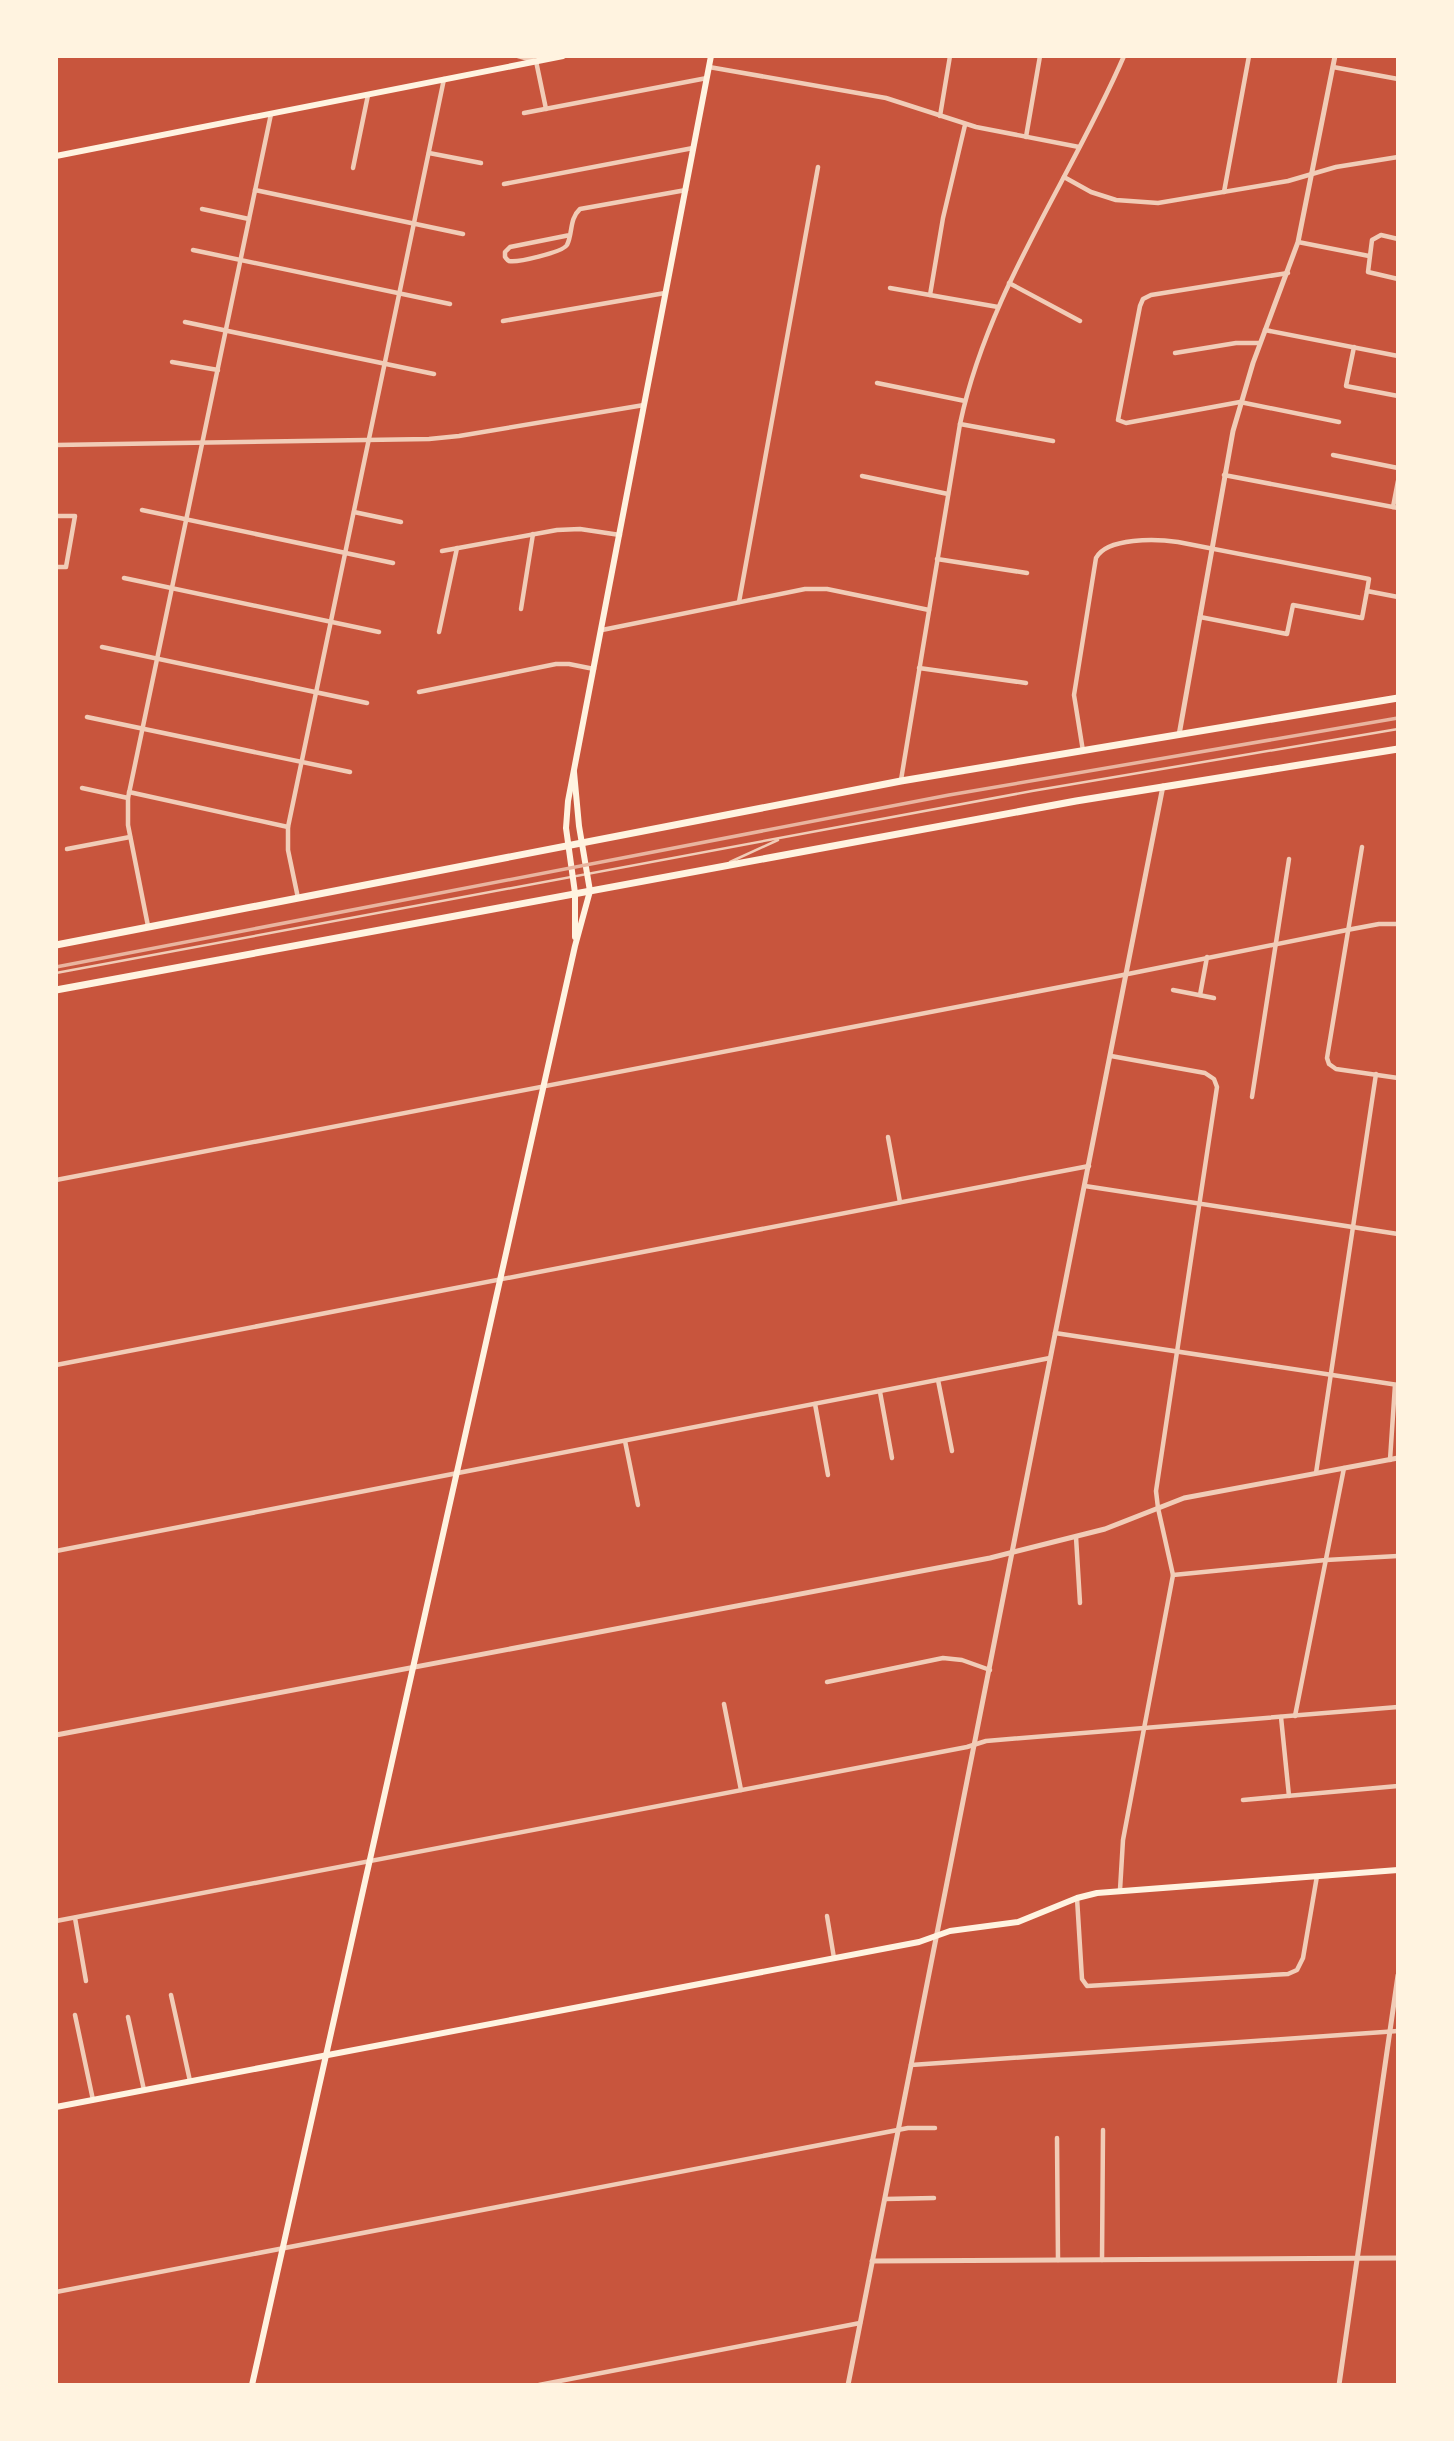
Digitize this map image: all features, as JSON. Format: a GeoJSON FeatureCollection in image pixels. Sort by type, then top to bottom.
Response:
{"type":"FeatureCollection","features":[{"type":"Feature","properties":{"kind":"main road"},"geometry":{"type":"LineString","coordinates":[[56,156],[564,56]]}},
{"type":"Feature","properties":{"kind":"main road"},"geometry":{"type":"LineString","coordinates":[[575,946],[575,893],[566,812],[711,56]]}},
{"type":"Feature","properties":{"kind":"main road"},"geometry":{"type":"LineString","coordinates":[[56,945],[901,781],[1398,698]]}},
{"type":"Feature","properties":{"kind":"main road"},"geometry":{"type":"LineString","coordinates":[[56,990],[988,816],[1398,749]]}},
{"type":"Feature","properties":{"kind":"main road"},"geometry":{"type":"LineString","coordinates":[[252,2385],[499,1279],[590,891],[574,772]]}},
{"type":"Feature","properties":{"kind":"main road"},"geometry":{"type":"LineString","coordinates":[[56,2107],[922,1941],[950,1931],[1018,1922],[1097,1892],[1398,1870]]}},
{"type":"Feature","properties":{"kind":"street"},"geometry":{"type":"LineString","coordinates":[[518,56],[536,61],[546,109]]}},
{"type":"Feature","properties":{"kind":"street"},"geometry":{"type":"LineString","coordinates":[[940,116],[950,56]]}},
{"type":"Feature","properties":{"kind":"street"},"geometry":{"type":"LineString","coordinates":[[1026,137],[1041,56]]}},
{"type":"Feature","properties":{"kind":"street"},"geometry":{"type":"LineString","coordinates":[[901,781],[960,424],[976,362],[1009,283],[1124,56]]}},
{"type":"Feature","properties":{"kind":"street"},"geometry":{"type":"LineString","coordinates":[[1224,192],[1249,56]]}},
{"type":"Feature","properties":{"kind":"street"},"geometry":{"type":"LineString","coordinates":[[1179,735],[1224,475],[1240,402],[1298,242],[1335,56]]}},
{"type":"Feature","properties":{"kind":"street"},"geometry":{"type":"LineString","coordinates":[[1333,66],[1398,79]]}},
{"type":"Feature","properties":{"kind":"street"},"geometry":{"type":"LineString","coordinates":[[709,67],[886,98],[965,124],[1079,147]]}},
{"type":"Feature","properties":{"kind":"street"},"geometry":{"type":"LineString","coordinates":[[524,113],[707,78]]}},
{"type":"Feature","properties":{"kind":"street"},"geometry":{"type":"LineString","coordinates":[[298,898],[288,850],[288,827],[444,79]]}},
{"type":"Feature","properties":{"kind":"street"},"geometry":{"type":"LineString","coordinates":[[353,168],[368,95]]}},
{"type":"Feature","properties":{"kind":"street"},"geometry":{"type":"LineString","coordinates":[[148,927],[127,818],[129,795],[271,114]]}},
{"type":"Feature","properties":{"kind":"street"},"geometry":{"type":"LineString","coordinates":[[930,295],[943,218],[965,124]]}},
{"type":"Feature","properties":{"kind":"street"},"geometry":{"type":"LineString","coordinates":[[504,184],[693,148]]}},
{"type":"Feature","properties":{"kind":"street"},"geometry":{"type":"LineString","coordinates":[[429,153],[481,163]]}},
{"type":"Feature","properties":{"kind":"street"},"geometry":{"type":"LineString","coordinates":[[1064,177],[1103,197],[1135,203],[1158,203],[1288,181],[1336,167],[1398,157]]}},
{"type":"Feature","properties":{"kind":"street"},"geometry":{"type":"LineString","coordinates":[[739,602],[818,167]]}},
{"type":"Feature","properties":{"kind":"street"},"geometry":{"type":"LineString","coordinates":[[256,190],[463,234]]}},
{"type":"Feature","properties":{"kind":"street"},"geometry":{"type":"LineString","coordinates":[[570,235],[510,247],[504,256],[512,261],[565,248],[570,235],[575,215],[580,209],[685,190]]}},
{"type":"Feature","properties":{"kind":"street"},"geometry":{"type":"LineString","coordinates":[[202,209],[249,219]]}},
{"type":"Feature","properties":{"kind":"street"},"geometry":{"type":"LineString","coordinates":[[1398,239],[1376,236],[1372,240],[1368,272],[1398,279]]}},
{"type":"Feature","properties":{"kind":"street"},"geometry":{"type":"LineString","coordinates":[[1298,242],[1369,256]]}},
{"type":"Feature","properties":{"kind":"street"},"geometry":{"type":"LineString","coordinates":[[193,250],[450,304]]}},
{"type":"Feature","properties":{"kind":"street"},"geometry":{"type":"LineString","coordinates":[[1288,273],[1151,295],[1143,299],[1119,422],[1126,423],[1240,402],[1339,422]]}},
{"type":"Feature","properties":{"kind":"street"},"geometry":{"type":"LineString","coordinates":[[1009,283],[1080,321]]}},
{"type":"Feature","properties":{"kind":"street"},"geometry":{"type":"LineString","coordinates":[[890,288],[998,307]]}},
{"type":"Feature","properties":{"kind":"street"},"geometry":{"type":"LineString","coordinates":[[503,321],[666,293]]}},
{"type":"Feature","properties":{"kind":"street"},"geometry":{"type":"LineString","coordinates":[[185,322],[434,374]]}},
{"type":"Feature","properties":{"kind":"street"},"geometry":{"type":"LineString","coordinates":[[1265,330],[1398,356]]}},
{"type":"Feature","properties":{"kind":"street"},"geometry":{"type":"LineString","coordinates":[[1175,353],[1236,343],[1260,343]]}},
{"type":"Feature","properties":{"kind":"street"},"geometry":{"type":"LineString","coordinates":[[1354,347],[1346,386],[1398,396]]}},
{"type":"Feature","properties":{"kind":"street"},"geometry":{"type":"LineString","coordinates":[[172,362],[218,370]]}},
{"type":"Feature","properties":{"kind":"street"},"geometry":{"type":"LineString","coordinates":[[877,383],[965,401]]}},
{"type":"Feature","properties":{"kind":"street"},"geometry":{"type":"LineString","coordinates":[[56,445],[368,442],[460,436],[645,405]]}},
{"type":"Feature","properties":{"kind":"street"},"geometry":{"type":"LineString","coordinates":[[960,424],[1053,440]]}},
{"type":"Feature","properties":{"kind":"street"},"geometry":{"type":"LineString","coordinates":[[1333,455],[1398,468]]}},
{"type":"Feature","properties":{"kind":"street"},"geometry":{"type":"LineString","coordinates":[[1224,475],[1395,508],[1398,481]]}},
{"type":"Feature","properties":{"kind":"street"},"geometry":{"type":"LineString","coordinates":[[862,477],[948,494]]}},
{"type":"Feature","properties":{"kind":"street"},"geometry":{"type":"LineString","coordinates":[[142,510],[393,563]]}},
{"type":"Feature","properties":{"kind":"street"},"geometry":{"type":"LineString","coordinates":[[354,512],[401,522]]}},
{"type":"Feature","properties":{"kind":"street"},"geometry":{"type":"LineString","coordinates":[[56,516],[75,516],[66,567],[56,567]]}},
{"type":"Feature","properties":{"kind":"street"},"geometry":{"type":"LineString","coordinates":[[442,551],[534,534],[580,529],[620,535]]}},
{"type":"Feature","properties":{"kind":"street"},"geometry":{"type":"LineString","coordinates":[[522,609],[534,534]]}},
{"type":"Feature","properties":{"kind":"street"},"geometry":{"type":"LineString","coordinates":[[1083,751],[1075,710],[1074,687],[1098,555],[1106,547],[1156,539],[1369,579],[1362,618],[1293,605],[1287,634],[1200,617]]}},
{"type":"Feature","properties":{"kind":"street"},"geometry":{"type":"LineString","coordinates":[[439,632],[457,548]]}},
{"type":"Feature","properties":{"kind":"street"},"geometry":{"type":"LineString","coordinates":[[937,559],[1027,573]]}},
{"type":"Feature","properties":{"kind":"street"},"geometry":{"type":"LineString","coordinates":[[124,578],[379,632]]}},
{"type":"Feature","properties":{"kind":"street"},"geometry":{"type":"LineString","coordinates":[[602,630],[814,588],[929,610]]}},
{"type":"Feature","properties":{"kind":"street"},"geometry":{"type":"LineString","coordinates":[[1367,592],[1398,597]]}},
{"type":"Feature","properties":{"kind":"street"},"geometry":{"type":"LineString","coordinates":[[102,647],[367,703]]}},
{"type":"Feature","properties":{"kind":"street"},"geometry":{"type":"LineString","coordinates":[[419,692],[556,664],[594,669]]}},
{"type":"Feature","properties":{"kind":"street"},"geometry":{"type":"LineString","coordinates":[[919,667],[1026,683]]}},
{"type":"Feature","properties":{"kind":"street"},"geometry":{"type":"LineString","coordinates":[[87,717],[350,772]]}},
{"type":"Feature","properties":{"kind":"street"},"geometry":{"type":"LineString","coordinates":[[848,2385],[1163,786]]}},
{"type":"Feature","properties":{"kind":"street"},"geometry":{"type":"LineString","coordinates":[[82,788],[288,827]]}},
{"type":"Feature","properties":{"kind":"street"},"geometry":{"type":"LineString","coordinates":[[67,849],[130,837]]}},
{"type":"Feature","properties":{"kind":"street"},"geometry":{"type":"LineString","coordinates":[[1362,847],[1328,1055],[1329,1064],[1336,1069],[1398,1078]]}},
{"type":"Feature","properties":{"kind":"street"},"geometry":{"type":"LineString","coordinates":[[1252,1097],[1289,859]]}},
{"type":"Feature","properties":{"kind":"street"},"geometry":{"type":"LineString","coordinates":[[56,1180],[1275,943],[1379,924],[1398,924]]}},
{"type":"Feature","properties":{"kind":"street"},"geometry":{"type":"LineString","coordinates":[[1200,995],[1207,957]]}},
{"type":"Feature","properties":{"kind":"street"},"geometry":{"type":"LineString","coordinates":[[1173,990],[1214,998]]}},
{"type":"Feature","properties":{"kind":"street"},"geometry":{"type":"LineString","coordinates":[[1111,1056],[1205,1073],[1214,1079],[1217,1092],[1156,1491],[1173,1575],[1123,1840],[1120,1890]]}},
{"type":"Feature","properties":{"kind":"street"},"geometry":{"type":"LineString","coordinates":[[1316,1473],[1376,1074]]}},
{"type":"Feature","properties":{"kind":"street"},"geometry":{"type":"LineString","coordinates":[[888,1136],[900,1202]]}},
{"type":"Feature","properties":{"kind":"street"},"geometry":{"type":"LineString","coordinates":[[56,1365],[1088,1166]]}},
{"type":"Feature","properties":{"kind":"street"},"geometry":{"type":"LineString","coordinates":[[1084,1186],[1398,1234]]}},
{"type":"Feature","properties":{"kind":"street"},"geometry":{"type":"LineString","coordinates":[[1055,1333],[1396,1385],[1390,1460]]}},
{"type":"Feature","properties":{"kind":"street"},"geometry":{"type":"LineString","coordinates":[[56,1551],[1050,1358]]}},
{"type":"Feature","properties":{"kind":"street"},"geometry":{"type":"LineString","coordinates":[[938,1380],[952,1451]]}},
{"type":"Feature","properties":{"kind":"street"},"geometry":{"type":"LineString","coordinates":[[880,1392],[892,1458]]}},
{"type":"Feature","properties":{"kind":"street"},"geometry":{"type":"LineString","coordinates":[[815,1404],[828,1475]]}},
{"type":"Feature","properties":{"kind":"street"},"geometry":{"type":"LineString","coordinates":[[625,1441],[638,1505]]}},
{"type":"Feature","properties":{"kind":"street"},"geometry":{"type":"LineString","coordinates":[[56,1735],[1013,1552],[1119,1524],[1196,1495],[1398,1458]]}},
{"type":"Feature","properties":{"kind":"street"},"geometry":{"type":"LineString","coordinates":[[1295,1716],[1344,1468]]}},
{"type":"Feature","properties":{"kind":"street"},"geometry":{"type":"LineString","coordinates":[[1076,1537],[1080,1604]]}},
{"type":"Feature","properties":{"kind":"street"},"geometry":{"type":"LineString","coordinates":[[1173,1575],[1326,1559],[1398,1556]]}},
{"type":"Feature","properties":{"kind":"street"},"geometry":{"type":"LineString","coordinates":[[827,1682],[943,1658],[962,1660],[990,1670]]}},
{"type":"Feature","properties":{"kind":"street"},"geometry":{"type":"LineString","coordinates":[[724,1704],[741,1790]]}},
{"type":"Feature","properties":{"kind":"street"},"geometry":{"type":"LineString","coordinates":[[56,1921],[993,1740],[1398,1707]]}},
{"type":"Feature","properties":{"kind":"street"},"geometry":{"type":"LineString","coordinates":[[1281,1717],[1289,1796]]}},
{"type":"Feature","properties":{"kind":"street"},"geometry":{"type":"LineString","coordinates":[[1243,1800],[1398,1786]]}},
{"type":"Feature","properties":{"kind":"street"},"geometry":{"type":"LineString","coordinates":[[1077,1898],[1082,1979],[1087,1986],[1288,1974],[1299,1968],[1303,1958],[1317,1876]]}},
{"type":"Feature","properties":{"kind":"street"},"geometry":{"type":"LineString","coordinates":[[827,1916],[834,1958]]}},
{"type":"Feature","properties":{"kind":"street"},"geometry":{"type":"LineString","coordinates":[[75,1918],[86,1981]]}},
{"type":"Feature","properties":{"kind":"street"},"geometry":{"type":"LineString","coordinates":[[1339,2385],[1398,1975]]}},
{"type":"Feature","properties":{"kind":"street"},"geometry":{"type":"LineString","coordinates":[[171,1995],[190,2081]]}},
{"type":"Feature","properties":{"kind":"street"},"geometry":{"type":"LineString","coordinates":[[75,2015],[93,2100]]}},
{"type":"Feature","properties":{"kind":"street"},"geometry":{"type":"LineString","coordinates":[[128,2017],[144,2090]]}},
{"type":"Feature","properties":{"kind":"street"},"geometry":{"type":"LineString","coordinates":[[911,2065],[1398,2031]]}},
{"type":"Feature","properties":{"kind":"street"},"geometry":{"type":"LineString","coordinates":[[56,2292],[898,2131],[935,2128]]}},
{"type":"Feature","properties":{"kind":"street"},"geometry":{"type":"LineString","coordinates":[[1102,2260],[1103,2130]]}},
{"type":"Feature","properties":{"kind":"street"},"geometry":{"type":"LineString","coordinates":[[1058,2138],[1058,2260]]}},
{"type":"Feature","properties":{"kind":"street"},"geometry":{"type":"LineString","coordinates":[[885,2199],[934,2198]]}},
{"type":"Feature","properties":{"kind":"street"},"geometry":{"type":"LineString","coordinates":[[872,2261],[1398,2258]]}},
{"type":"Feature","properties":{"kind":"street"},"geometry":{"type":"LineString","coordinates":[[540,2385],[860,2323]]}},
{"type":"Feature","properties":{"kind":"lane"},"geometry":{"type":"LineString","coordinates":[[56,973],[1130,774],[1398,729]]}},
{"type":"Feature","properties":{"kind":"lane"},"geometry":{"type":"LineString","coordinates":[[714,869],[784,837]]}},
{"type":"Feature","properties":{"kind":"railway"},"geometry":{"type":"LineString","coordinates":[[56,967],[949,795],[1398,718]]}}]}
